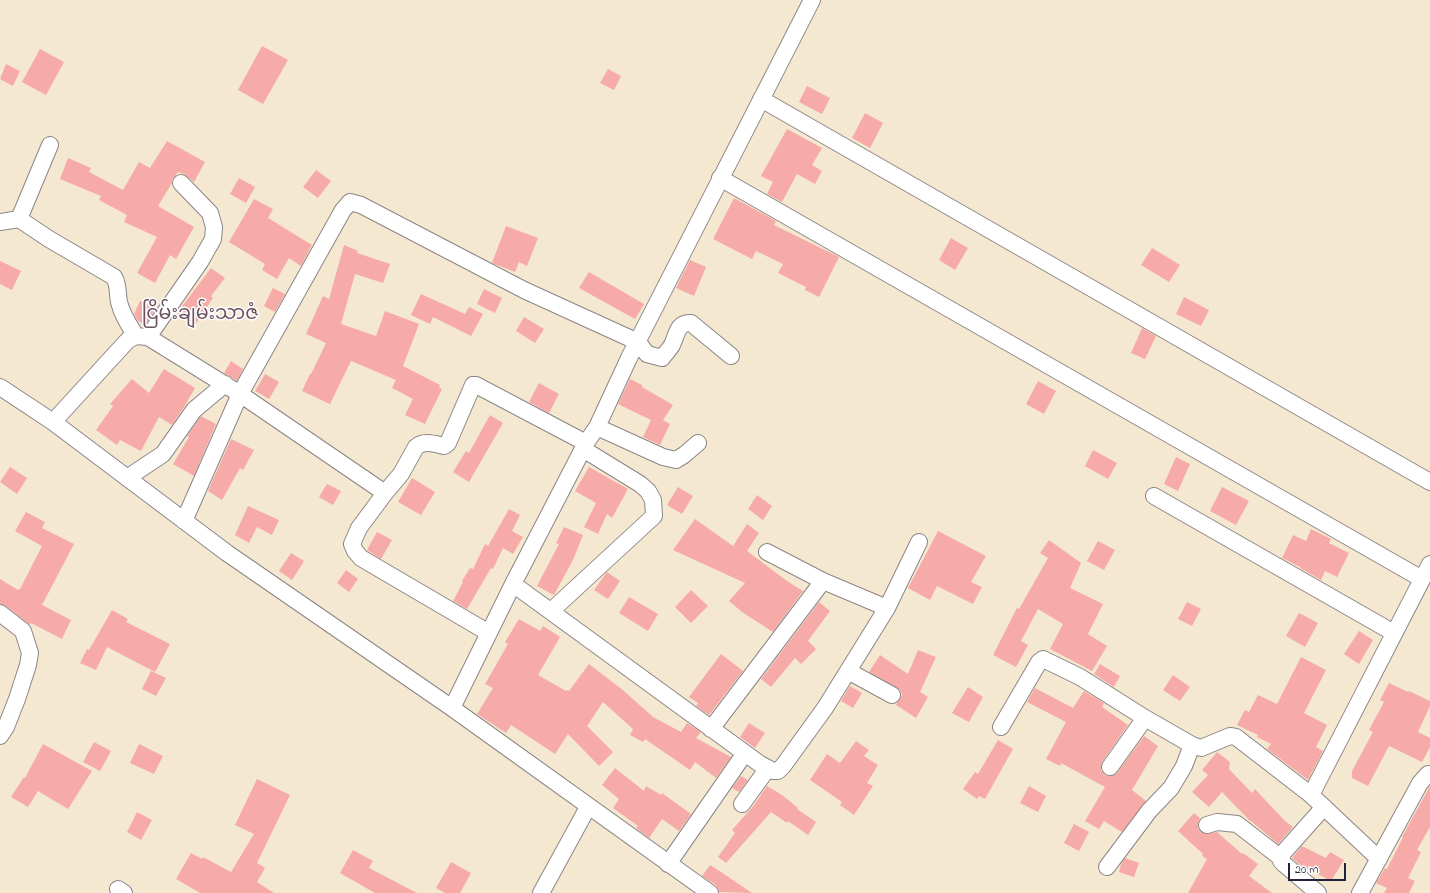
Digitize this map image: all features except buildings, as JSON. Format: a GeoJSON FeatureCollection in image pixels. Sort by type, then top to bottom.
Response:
{"type":"FeatureCollection","features":[{"type":"Feature","properties":{"kind":"street"},"geometry":{"type":"LineString","coordinates":[[452,708],[513,584],[584,446],[597,427],[720,178],[812,0]]}},
{"type":"Feature","properties":{"kind":"street"},"geometry":{"type":"LineString","coordinates":[[760,99],[1430,482]]}},
{"type":"Feature","properties":{"kind":"street"},"geometry":{"type":"LineString","coordinates":[[19,219],[50,145]]}},
{"type":"Feature","properties":{"kind":"street"},"geometry":{"type":"LineString","coordinates":[[720,178],[1422,580]]}},
{"type":"Feature","properties":{"kind":"street"},"geometry":{"type":"LineString","coordinates":[[53,422],[128,340],[142,336],[200,262],[214,239],[214,226],[210,213],[181,184]]}},
{"type":"Feature","properties":{"kind":"street"},"geometry":{"type":"LineString","coordinates":[[184,521],[240,394],[343,210],[350,202],[361,205],[524,290],[638,342],[647,354],[662,358],[671,346],[680,326],[686,322],[691,323],[731,356]]}},
{"type":"Feature","properties":{"kind":"street"},"geometry":{"type":"LineString","coordinates":[[0,222],[19,219],[49,239],[114,277],[117,282],[119,302],[125,319],[142,336],[225,384],[385,493]]}},
{"type":"Feature","properties":{"kind":"street"},"geometry":{"type":"LineString","coordinates":[[126,478],[163,454],[194,410],[225,384]]}},
{"type":"Feature","properties":{"kind":"street"},"geometry":{"type":"LineString","coordinates":[[489,633],[362,558],[352,544],[359,528],[401,474],[416,447],[424,442],[444,446],[448,443],[473,385],[476,385],[584,446],[640,484],[648,491],[653,500],[654,516],[551,611]]}},
{"type":"Feature","properties":{"kind":"street"},"geometry":{"type":"LineString","coordinates":[[0,387],[53,422],[226,553],[452,708],[588,807],[710,893]]}},
{"type":"Feature","properties":{"kind":"street"},"geometry":{"type":"LineString","coordinates":[[597,427],[663,457],[676,460],[684,456],[698,443]]}},
{"type":"Feature","properties":{"kind":"street"},"geometry":{"type":"LineString","coordinates":[[1154,496],[1394,633]]}},
{"type":"Feature","properties":{"kind":"street"},"geometry":{"type":"LineString","coordinates":[[513,584],[711,729],[768,768],[773,771],[778,771],[825,708],[887,608],[919,542]]}},
{"type":"Feature","properties":{"kind":"street"},"geometry":{"type":"LineString","coordinates":[[767,552],[823,581],[887,608]]}},
{"type":"Feature","properties":{"kind":"street"},"geometry":{"type":"LineString","coordinates":[[1311,795],[1430,564]]}},
{"type":"Feature","properties":{"kind":"street"},"geometry":{"type":"LineString","coordinates":[[711,729],[823,581]]}},
{"type":"Feature","properties":{"kind":"street"},"geometry":{"type":"LineString","coordinates":[[0,613],[23,631],[30,653],[28,665],[17,699],[6,727],[0,736]]}},
{"type":"Feature","properties":{"kind":"street"},"geometry":{"type":"LineString","coordinates":[[1001,727],[1039,662],[1043,659],[1080,677],[1145,718],[1192,745],[1201,748],[1230,736],[1236,737],[1311,795],[1379,859]]}},
{"type":"Feature","properties":{"kind":"street"},"geometry":{"type":"LineString","coordinates":[[848,671],[892,695]]}},
{"type":"Feature","properties":{"kind":"street"},"geometry":{"type":"LineString","coordinates":[[1110,766],[1145,718]]}},
{"type":"Feature","properties":{"kind":"street"},"geometry":{"type":"LineString","coordinates":[[1107,867],[1149,810],[1171,788],[1184,766],[1192,745]]}},
{"type":"Feature","properties":{"kind":"street"},"geometry":{"type":"LineString","coordinates":[[668,864],[745,752]]}},
{"type":"Feature","properties":{"kind":"street"},"geometry":{"type":"LineString","coordinates":[[742,804],[768,768]]}},
{"type":"Feature","properties":{"kind":"street"},"geometry":{"type":"LineString","coordinates":[[1360,893],[1420,783],[1428,774],[1430,774]]}},
{"type":"Feature","properties":{"kind":"street"},"geometry":{"type":"LineString","coordinates":[[541,893],[588,807]]}},
{"type":"Feature","properties":{"kind":"street"},"geometry":{"type":"LineString","coordinates":[[1281,858],[1283,853],[1324,807]]}},
{"type":"Feature","properties":{"kind":"street"},"geometry":{"type":"LineString","coordinates":[[1207,825],[1217,822],[1237,824],[1245,828],[1281,858],[1281,861],[1284,864],[1318,893]]}},
{"type":"Feature","properties":{"kind":"district","name":"ငြိမ်းချမ်းသာဇံ"},"geometry":{"type":"Point","coordinates":[200,316]}}]}
